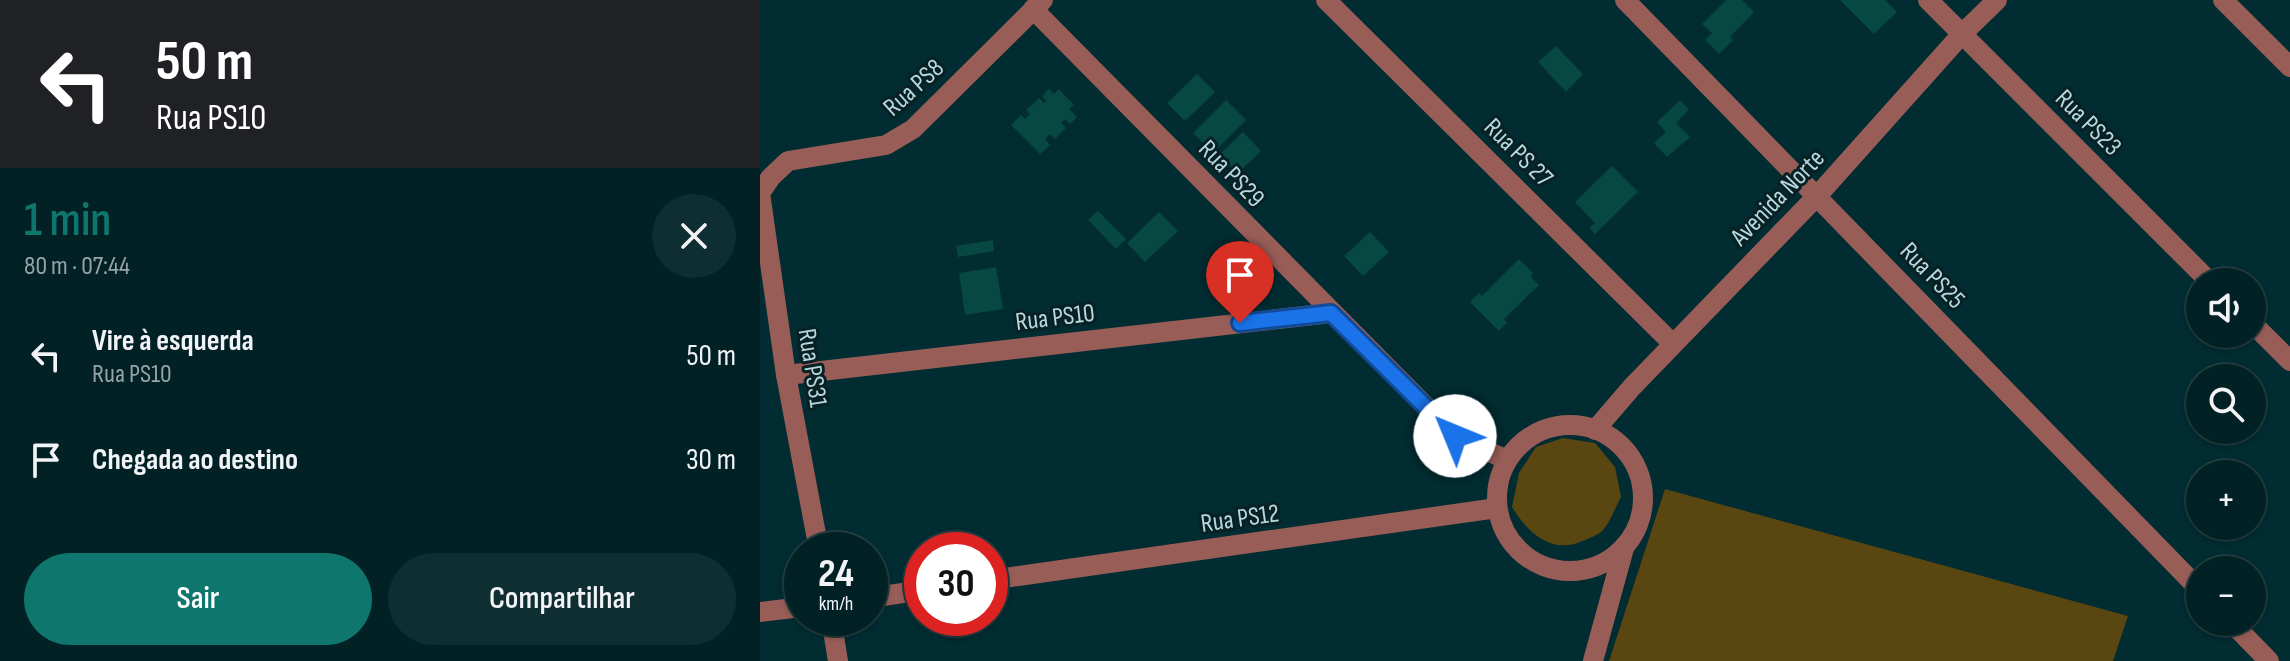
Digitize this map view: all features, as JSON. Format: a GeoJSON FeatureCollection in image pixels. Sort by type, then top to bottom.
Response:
{"type":"FeatureCollection","features":[{"type":"Feature","properties":{"kind":"street","name":"Rua PS 27"},"geometry":{"type":"LineString","coordinates":[[1326,0],[1673,344]]}},
{"type":"Feature","properties":{"kind":"street","name":"Rua PS25"},"geometry":{"type":"LineString","coordinates":[[1625,0],[2186,576]]}},
{"type":"Feature","properties":{"kind":"street","name":"Rua PS23"},"geometry":{"type":"LineString","coordinates":[[1928,0],[2196,268]]}},
{"type":"Feature","properties":{"kind":"street","name":"Avenida Norte"},"geometry":{"type":"LineString","coordinates":[[1595,430],[1673,344],[1818,195],[1962,34],[1997,0]]}},
{"type":"Feature","properties":{"kind":"street"},"geometry":{"type":"LineString","coordinates":[[2223,0],[2290,67]]}},
{"type":"Feature","properties":{"kind":"street","name":"Rua PS8"},"geometry":{"type":"LineString","coordinates":[[760,193],[788,161],[886,145],[913,129],[1038,4]]}},
{"type":"Feature","properties":{"kind":"street","name":"Rua PS29"},"geometry":{"type":"LineString","coordinates":[[1038,4],[1331,313],[1455,436],[1507,460]]}},
{"type":"Feature","properties":{"kind":"street","name":"Rua PS31"},"geometry":{"type":"LineString","coordinates":[[760,193],[786,375],[816,532]]}},
{"type":"Feature","properties":{"kind":"street","name":"Rua PS10"},"geometry":{"type":"LineString","coordinates":[[786,375],[1331,313]]}},
{"type":"Feature","properties":{"kind":"street"},"geometry":{"type":"LineString","coordinates":[[2266,337],[2290,361]]}},
{"type":"Feature","properties":{"kind":"street"},"geometry":{"type":"LineString","coordinates":[[1559,425],[1595,430],[1622,447],[1636,466],[1643,489],[1642,512],[1635,534],[1624,548],[1601,565],[1578,572],[1553,570],[1531,561],[1513,544],[1501,523],[1497,508],[1499,479],[1507,460],[1521,443],[1539,432],[1559,425]]}},
{"type":"Feature","properties":{"kind":"street","name":"Rua PS12"},"geometry":{"type":"LineString","coordinates":[[1008,577],[1497,508]]}},
{"type":"Feature","properties":{"kind":"street"},"geometry":{"type":"LineString","coordinates":[[1593,661],[1624,548]]}},
{"type":"Feature","properties":{"kind":"street"},"geometry":{"type":"LineString","coordinates":[[760,612],[784,609]]}},
{"type":"Feature","properties":{"kind":"street"},"geometry":{"type":"LineString","coordinates":[[834,636],[838,661]]}},
{"type":"Feature","properties":{"kind":"street"},"geometry":{"type":"LineString","coordinates":[[2245,636],[2269,661]]}},
{"type":"Feature","properties":{"kind":"shaded area"},"geometry":{"type":"Polygon","coordinates":[[[1563,438],[1595,443],[1615,467],[1621,497],[1608,524],[1600,532],[1573,544],[1562,545],[1533,533],[1512,507],[1519,473],[1536,447],[1563,438]]]}},
{"type":"Feature","properties":{"kind":"shaded area"},"geometry":{"type":"Polygon","coordinates":[[[1665,489],[2128,616],[2113,661],[1609,661],[1665,489]]]}},
{"type":"Feature","properties":{"kind":"building"},"geometry":{"type":"Polygon","coordinates":[[[1726,0],[1742,0],[1754,12],[1730,37],[1733,40],[1719,54],[1705,40],[1712,33],[1702,24],[1726,0]]]}},
{"type":"Feature","properties":{"kind":"building"},"geometry":{"type":"Polygon","coordinates":[[[1840,0],[1885,0],[1897,12],[1874,34],[1840,0]]]}},
{"type":"Feature","properties":{"kind":"building"},"geometry":{"type":"Polygon","coordinates":[[[1556,46],[1583,74],[1566,92],[1538,62],[1556,46]]]}},
{"type":"Feature","properties":{"kind":"building"},"geometry":{"type":"Polygon","coordinates":[[[1197,74],[1215,92],[1185,121],[1167,103],[1197,74]]]}},
{"type":"Feature","properties":{"kind":"building"},"geometry":{"type":"Polygon","coordinates":[[[1049,89],[1054,94],[1059,89],[1074,105],[1069,109],[1077,117],[1070,124],[1065,119],[1061,123],[1066,128],[1055,139],[1050,134],[1045,139],[1050,145],[1040,154],[1011,125],[1021,115],[1025,119],[1030,114],[1026,110],[1039,98],[1044,103],[1046,101],[1042,96],[1049,89]]]}},
{"type":"Feature","properties":{"kind":"building"},"geometry":{"type":"Polygon","coordinates":[[[1226,100],[1246,120],[1213,153],[1193,133],[1226,100]]]}},
{"type":"Feature","properties":{"kind":"building"},"geometry":{"type":"Polygon","coordinates":[[[1680,100],[1689,110],[1676,123],[1690,137],[1667,157],[1654,143],[1666,132],[1657,122],[1680,100]]]}},
{"type":"Feature","properties":{"kind":"building"},"geometry":{"type":"Polygon","coordinates":[[[1243,132],[1261,151],[1237,174],[1219,155],[1243,132]]]}},
{"type":"Feature","properties":{"kind":"building"},"geometry":{"type":"Polygon","coordinates":[[[1612,166],[1638,192],[1595,234],[1589,228],[1595,223],[1575,202],[1612,166]]]}},
{"type":"Feature","properties":{"kind":"building"},"geometry":{"type":"Polygon","coordinates":[[[1098,211],[1126,239],[1116,249],[1088,220],[1098,211]]]}},
{"type":"Feature","properties":{"kind":"building"},"geometry":{"type":"Polygon","coordinates":[[[1159,212],[1178,231],[1145,262],[1127,243],[1159,212]]]}},
{"type":"Feature","properties":{"kind":"building"},"geometry":{"type":"Polygon","coordinates":[[[1370,232],[1389,252],[1363,276],[1344,256],[1370,232]]]}},
{"type":"Feature","properties":{"kind":"building"},"geometry":{"type":"Polygon","coordinates":[[[993,240],[994,251],[958,257],[956,246],[993,240]]]}},
{"type":"Feature","properties":{"kind":"building"},"geometry":{"type":"Polygon","coordinates":[[[1519,259],[1533,273],[1530,276],[1539,285],[1504,319],[1507,323],[1499,331],[1470,302],[1479,293],[1482,296],[1519,259]]]}},
{"type":"Feature","properties":{"kind":"building"},"geometry":{"type":"Polygon","coordinates":[[[996,267],[1003,309],[965,315],[959,273],[996,267]]]}},
{"type":"Feature","properties":{"kind":"route"},"geometry":{"type":"LineString","coordinates":[[1240,323],[1331,313],[1455,436]]}}]}
